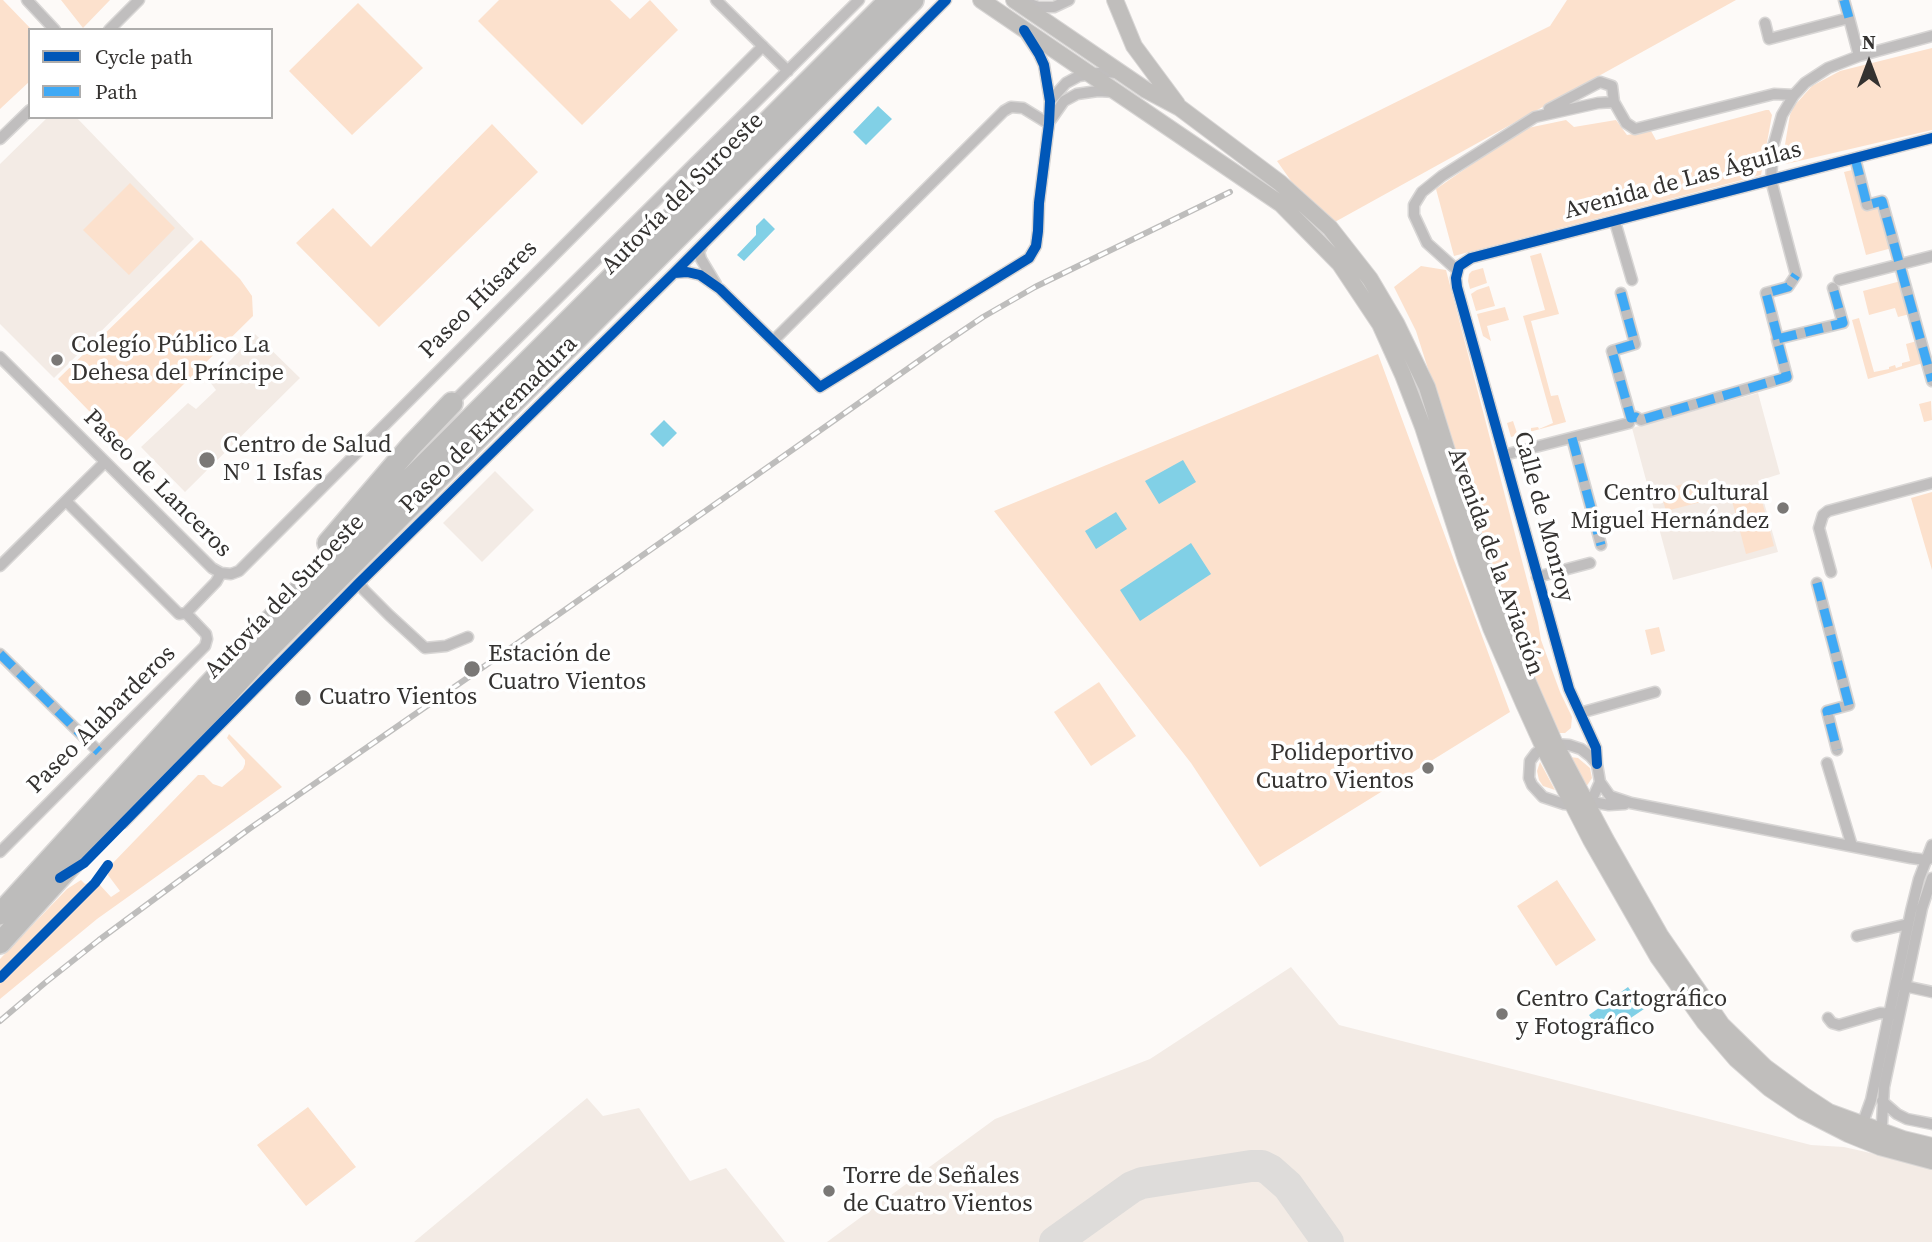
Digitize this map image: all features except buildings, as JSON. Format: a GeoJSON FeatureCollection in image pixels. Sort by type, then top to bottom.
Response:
{"type":"FeatureCollection","features":[{"type":"Feature","properties":{"kind":"highway","name":"Autovía del Suroeste"},"geometry":{"type":"LineString","coordinates":[[0,914],[205,688],[309,580],[890,0]]}},
{"type":"Feature","properties":{"kind":"highway","name":"Autovía del Suroeste"},"geometry":{"type":"LineString","coordinates":[[0,943],[267,650],[914,0]]}},
{"type":"Feature","properties":{"kind":"highway"},"geometry":{"type":"LineString","coordinates":[[205,688],[214,669],[452,403]]}},
{"type":"Feature","properties":{"kind":"main road","name":"Avenida de la Aviación"},"geometry":{"type":"LineString","coordinates":[[981,0],[1281,204],[1340,264],[1380,324],[1404,375],[1491,628],[1556,746]]}},
{"type":"Feature","properties":{"kind":"main road","name":"Avenida de la Aviación"},"geometry":{"type":"LineString","coordinates":[[1014,0],[1146,90],[1180,108],[1280,183],[1330,228],[1370,279],[1427,387],[1482,563],[1502,617],[1622,898],[1658,957],[1705,1023],[1735,1059],[1760,1082],[1787,1102],[1826,1124],[1867,1142],[1932,1161]]}},
{"type":"Feature","properties":{"kind":"main road"},"geometry":{"type":"LineString","coordinates":[[1115,0],[1134,46],[1180,108]]}},
{"type":"Feature","properties":{"kind":"main road","name":"Avenida de la Aviación"},"geometry":{"type":"LineString","coordinates":[[1580,803],[1599,826],[1660,934],[1722,1025],[1765,1067],[1829,1112],[1932,1146]]}},
{"type":"Feature","properties":{"kind":"street"},"geometry":{"type":"LineString","coordinates":[[27,0],[53,28]]}},
{"type":"Feature","properties":{"kind":"street"},"geometry":{"type":"LineString","coordinates":[[112,28],[139,0]]}},
{"type":"Feature","properties":{"kind":"street"},"geometry":{"type":"LineString","coordinates":[[716,0],[788,71]]}},
{"type":"Feature","properties":{"kind":"street","name":"Paseo de Extremadura"},"geometry":{"type":"LineString","coordinates":[[452,403],[859,0]]}},
{"type":"Feature","properties":{"kind":"street","name":"Paseo de Extremadura"},"geometry":{"type":"LineString","coordinates":[[60,878],[84,863],[359,583],[946,0]]}},
{"type":"Feature","properties":{"kind":"street"},"geometry":{"type":"LineString","coordinates":[[1019,0],[1038,7],[1054,8],[1069,0]]}},
{"type":"Feature","properties":{"kind":"street"},"geometry":{"type":"LineString","coordinates":[[1844,0],[1859,56]]}},
{"type":"Feature","properties":{"kind":"street"},"geometry":{"type":"LineString","coordinates":[[1765,23],[1769,39],[1849,18]]}},
{"type":"Feature","properties":{"kind":"street"},"geometry":{"type":"LineString","coordinates":[[674,272],[700,275],[720,289],[820,387],[1029,257],[1036,246],[1050,101],[1044,65],[1024,30]]}},
{"type":"Feature","properties":{"kind":"street","name":"Avenida de Las Águilas"},"geometry":{"type":"LineString","coordinates":[[1777,339],[1766,293],[1788,287],[1796,275],[1771,180],[1773,146],[1782,115],[1794,95],[1828,68],[1859,56],[1932,36]]}},
{"type":"Feature","properties":{"kind":"street","name":"Paseo Húsares"},"geometry":{"type":"LineString","coordinates":[[221,573],[239,571],[763,46]]}},
{"type":"Feature","properties":{"kind":"street"},"geometry":{"type":"LineString","coordinates":[[1050,101],[1066,83],[1089,74],[1123,74]]}},
{"type":"Feature","properties":{"kind":"street"},"geometry":{"type":"LineString","coordinates":[[1456,274],[1427,243],[1413,215],[1413,205],[1422,192],[1442,176],[1535,117],[1600,82],[1612,86],[1614,102],[1626,123],[1635,129],[1774,94],[1794,95]]}},
{"type":"Feature","properties":{"kind":"street"},"geometry":{"type":"LineString","coordinates":[[1050,122],[1065,101],[1077,94],[1118,92]]}},
{"type":"Feature","properties":{"kind":"street"},"geometry":{"type":"LineString","coordinates":[[1535,117],[1614,102]]}},
{"type":"Feature","properties":{"kind":"street"},"geometry":{"type":"LineString","coordinates":[[774,340],[1004,111],[1011,107],[1023,108],[1050,122]]}},
{"type":"Feature","properties":{"kind":"street"},"geometry":{"type":"LineString","coordinates":[[0,139],[28,112]]}},
{"type":"Feature","properties":{"kind":"street","name":"Avenida de Las Águilas"},"geometry":{"type":"LineString","coordinates":[[1456,274],[1462,263],[1471,258],[1930,140]]}},
{"type":"Feature","properties":{"kind":"street"},"geometry":{"type":"LineString","coordinates":[[1855,158],[1867,205],[1882,201],[1932,381]]}},
{"type":"Feature","properties":{"kind":"street","name":"Avenida de Las Águilas"},"geometry":{"type":"LineString","coordinates":[[1615,222],[1632,281]]}},
{"type":"Feature","properties":{"kind":"street"},"geometry":{"type":"LineString","coordinates":[[703,243],[699,252],[701,260],[720,289]]}},
{"type":"Feature","properties":{"kind":"street"},"geometry":{"type":"LineString","coordinates":[[1777,339],[1843,323],[1836,284],[1932,256]]}},
{"type":"Feature","properties":{"kind":"street","name":"Calle de Monroy"},"geometry":{"type":"LineString","coordinates":[[1456,274],[1537,577],[1569,689],[1595,748],[1600,782]]}},
{"type":"Feature","properties":{"kind":"street"},"geometry":{"type":"LineString","coordinates":[[1621,293],[1635,344],[1612,351],[1630,420]]}},
{"type":"Feature","properties":{"kind":"street","name":"Calle de Monroy"},"geometry":{"type":"LineString","coordinates":[[1504,455],[1572,438],[1636,417],[1641,420],[1787,377],[1777,339]]}},
{"type":"Feature","properties":{"kind":"street","name":"Paseo de Lanceros"},"geometry":{"type":"LineString","coordinates":[[0,357],[212,568],[221,573],[216,582],[186,613]]}},
{"type":"Feature","properties":{"kind":"street"},"geometry":{"type":"LineString","coordinates":[[1572,438],[1601,545]]}},
{"type":"Feature","properties":{"kind":"street"},"geometry":{"type":"LineString","coordinates":[[0,566],[104,462]]}},
{"type":"Feature","properties":{"kind":"street"},"geometry":{"type":"LineString","coordinates":[[1831,572],[1819,528],[1823,515],[1828,511],[1932,482]]}},
{"type":"Feature","properties":{"kind":"street"},"geometry":{"type":"LineString","coordinates":[[66,501],[178,614],[186,613]]}},
{"type":"Feature","properties":{"kind":"street","name":"Calle de Monroy"},"geometry":{"type":"LineString","coordinates":[[1537,577],[1590,563]]}},
{"type":"Feature","properties":{"kind":"street"},"geometry":{"type":"LineString","coordinates":[[359,583],[425,648],[446,646],[468,637]]}},
{"type":"Feature","properties":{"kind":"street"},"geometry":{"type":"LineString","coordinates":[[1816,583],[1849,705],[1827,711],[1837,750]]}},
{"type":"Feature","properties":{"kind":"street","name":"Paseo Alabarderos"},"geometry":{"type":"LineString","coordinates":[[0,852],[205,646],[205,634],[186,613]]}},
{"type":"Feature","properties":{"kind":"street"},"geometry":{"type":"LineString","coordinates":[[0,654],[99,752]]}},
{"type":"Feature","properties":{"kind":"street"},"geometry":{"type":"LineString","coordinates":[[1631,803],[1564,804],[1543,796],[1529,778],[1530,761],[1536,753],[1582,741],[1582,718],[1655,692]]}},
{"type":"Feature","properties":{"kind":"street"},"geometry":{"type":"LineString","coordinates":[[1556,746],[1586,752],[1597,764]]}},
{"type":"Feature","properties":{"kind":"street"},"geometry":{"type":"LineString","coordinates":[[1827,763],[1852,846]]}},
{"type":"Feature","properties":{"kind":"street"},"geometry":{"type":"LineString","coordinates":[[1580,803],[1594,795],[1600,782],[1610,796],[1631,803],[1929,859]]}},
{"type":"Feature","properties":{"kind":"street"},"geometry":{"type":"LineString","coordinates":[[1599,826],[1602,810],[1609,805]]}},
{"type":"Feature","properties":{"kind":"street"},"geometry":{"type":"LineString","coordinates":[[1901,985],[1908,924],[1919,879],[1929,859],[1932,845]]}},
{"type":"Feature","properties":{"kind":"street"},"geometry":{"type":"LineString","coordinates":[[1885,1130],[1882,1101],[1895,1014],[1932,878]]}},
{"type":"Feature","properties":{"kind":"street"},"geometry":{"type":"LineString","coordinates":[[1857,936],[1908,924]]}},
{"type":"Feature","properties":{"kind":"street"},"geometry":{"type":"LineString","coordinates":[[1901,985],[1932,992]]}},
{"type":"Feature","properties":{"kind":"street"},"geometry":{"type":"LineString","coordinates":[[1828,1018],[1839,1025],[1880,1013],[1895,1014]]}},
{"type":"Feature","properties":{"kind":"street"},"geometry":{"type":"LineString","coordinates":[[1895,1014],[1862,1125],[1867,1142],[1907,1119]]}},
{"type":"Feature","properties":{"kind":"street"},"geometry":{"type":"LineString","coordinates":[[1882,1101],[1907,1119],[1932,1124]]}},
{"type":"Feature","properties":{"kind":"shaded area"},"geometry":{"type":"Polygon","coordinates":[[[0,0],[3,0],[30,28],[28,83],[0,109],[0,0]]]}},
{"type":"Feature","properties":{"kind":"shaded area"},"geometry":{"type":"Polygon","coordinates":[[[61,0],[110,0],[83,28],[61,0]]]}},
{"type":"Feature","properties":{"kind":"shaded area"},"geometry":{"type":"Polygon","coordinates":[[[499,0],[610,0],[630,19],[650,0],[678,30],[582,125],[478,21],[499,0]]]}},
{"type":"Feature","properties":{"kind":"shaded area"},"geometry":{"type":"Polygon","coordinates":[[[1567,0],[1736,0],[1324,228],[1277,161],[1550,26],[1567,0]]]}},
{"type":"Feature","properties":{"kind":"shaded area"},"geometry":{"type":"Polygon","coordinates":[[[358,3],[423,68],[352,135],[289,71],[358,3]]]}},
{"type":"Feature","properties":{"kind":"shaded area"},"geometry":{"type":"Polygon","coordinates":[[[1932,48],[1932,130],[1786,164],[1782,162],[1790,115],[1794,106],[1812,86],[1840,71],[1932,48]]]}},
{"type":"Feature","properties":{"kind":"shaded area"},"geometry":{"type":"Polygon","coordinates":[[[1766,110],[1772,115],[1761,175],[1454,256],[1436,189],[1523,129],[1566,120],[1574,127],[1616,120],[1627,135],[1651,131],[1656,140],[1766,110]]]}},
{"type":"Feature","properties":{"kind":"shaded area"},"geometry":{"type":"Polygon","coordinates":[[[46,119],[78,119],[194,239],[54,378],[0,324],[0,164],[46,119]]]}},
{"type":"Feature","properties":{"kind":"shaded area"},"geometry":{"type":"Polygon","coordinates":[[[492,124],[538,172],[379,327],[296,243],[333,208],[371,247],[492,124]]]}},
{"type":"Feature","properties":{"kind":"shaded area"},"geometry":{"type":"Polygon","coordinates":[[[1856,169],[1866,207],[1881,204],[1892,248],[1866,255],[1844,172],[1856,169]]]}},
{"type":"Feature","properties":{"kind":"shaded area"},"geometry":{"type":"Polygon","coordinates":[[[130,183],[175,228],[129,275],[83,230],[130,183]]]}},
{"type":"Feature","properties":{"kind":"shaded area"},"geometry":{"type":"Polygon","coordinates":[[[201,240],[240,279],[252,296],[253,316],[122,445],[58,379],[201,240]]]}},
{"type":"Feature","properties":{"kind":"shaded area"},"geometry":{"type":"Polygon","coordinates":[[[1541,253],[1559,314],[1531,321],[1551,396],[1558,395],[1566,422],[1511,437],[1507,423],[1513,421],[1517,433],[1553,423],[1523,316],[1545,310],[1530,256],[1541,253]]]}},
{"type":"Feature","properties":{"kind":"shaded area"},"geometry":{"type":"Polygon","coordinates":[[[1421,266],[1446,270],[1541,640],[1572,717],[1571,728],[1565,733],[1556,733],[1508,621],[1416,331],[1394,287],[1421,266]]]}},
{"type":"Feature","properties":{"kind":"shaded area"},"geometry":{"type":"Polygon","coordinates":[[[1483,268],[1487,283],[1470,289],[1469,274],[1483,268]]]}},
{"type":"Feature","properties":{"kind":"shaded area"},"geometry":{"type":"Polygon","coordinates":[[[1901,281],[1910,314],[1898,317],[1895,308],[1869,315],[1863,291],[1901,281]]]}},
{"type":"Feature","properties":{"kind":"shaded area"},"geometry":{"type":"Polygon","coordinates":[[[1489,286],[1495,306],[1476,311],[1471,294],[1489,286]]]}},
{"type":"Feature","properties":{"kind":"shaded area"},"geometry":{"type":"Polygon","coordinates":[[[1505,307],[1509,320],[1487,326],[1491,341],[1483,336],[1477,314],[1505,307]]]}},
{"type":"Feature","properties":{"kind":"shaded area"},"geometry":{"type":"Polygon","coordinates":[[[1859,318],[1874,372],[1895,365],[1896,368],[1910,361],[1906,344],[1917,341],[1923,363],[1868,379],[1852,320],[1859,318]]]}},
{"type":"Feature","properties":{"kind":"shaded area"},"geometry":{"type":"Polygon","coordinates":[[[255,334],[300,378],[185,492],[141,447],[188,403],[196,409],[216,390],[210,382],[255,334]]]}},
{"type":"Feature","properties":{"kind":"shaded area"},"geometry":{"type":"Polygon","coordinates":[[[1378,354],[1510,712],[1260,867],[1191,763],[994,511],[1378,354]]]}},
{"type":"Feature","properties":{"kind":"shaded area"},"geometry":{"type":"Polygon","coordinates":[[[1758,393],[1780,474],[1758,481],[1778,552],[1673,580],[1632,428],[1758,393]]]}},
{"type":"Feature","properties":{"kind":"shaded area"},"geometry":{"type":"Polygon","coordinates":[[[1931,401],[1932,420],[1924,422],[1919,404],[1931,401]]]}},
{"type":"Feature","properties":{"kind":"shaded area"},"geometry":{"type":"Polygon","coordinates":[[[495,471],[534,510],[482,562],[443,523],[495,471]]]}},
{"type":"Feature","properties":{"kind":"shaded area"},"geometry":{"type":"Polygon","coordinates":[[[1699,480],[1705,501],[1666,511],[1660,490],[1699,480]]]}},
{"type":"Feature","properties":{"kind":"shaded area"},"geometry":{"type":"Polygon","coordinates":[[[1759,490],[1774,546],[1746,554],[1731,497],[1759,490]]]}},
{"type":"Feature","properties":{"kind":"shaded area"},"geometry":{"type":"Polygon","coordinates":[[[1932,492],[1932,570],[1911,498],[1932,492]]]}},
{"type":"Feature","properties":{"kind":"shaded area"},"geometry":{"type":"Polygon","coordinates":[[[1659,627],[1665,651],[1651,655],[1645,630],[1659,627]]]}},
{"type":"Feature","properties":{"kind":"shaded area"},"geometry":{"type":"Polygon","coordinates":[[[1099,682],[1136,736],[1091,766],[1054,712],[1099,682]]]}},
{"type":"Feature","properties":{"kind":"shaded area"},"geometry":{"type":"Polygon","coordinates":[[[229,734],[282,787],[97,919],[0,999],[0,959],[67,889],[81,880],[85,884],[99,884],[111,897],[120,891],[108,875],[109,867],[198,775],[204,775],[213,784],[222,787],[243,769],[245,760],[227,738],[229,734]]]}},
{"type":"Feature","properties":{"kind":"shaded area"},"geometry":{"type":"Polygon","coordinates":[[[1570,757],[1578,758],[1590,768],[1592,778],[1586,787],[1570,757]]]}},
{"type":"Feature","properties":{"kind":"shaded area"},"geometry":{"type":"Polygon","coordinates":[[[1540,762],[1555,790],[1543,786],[1539,780],[1537,771],[1540,762]]]}},
{"type":"Feature","properties":{"kind":"shaded area"},"geometry":{"type":"Polygon","coordinates":[[[1557,880],[1596,940],[1556,966],[1517,906],[1557,880]]]}},
{"type":"Feature","properties":{"kind":"shaded area"},"geometry":{"type":"Polygon","coordinates":[[[1291,967],[1339,1025],[1811,1145],[1844,1147],[1932,1167],[1932,1242],[827,1242],[995,1119],[1150,1059],[1291,967]]]}},
{"type":"Feature","properties":{"kind":"shaded area"},"geometry":{"type":"Polygon","coordinates":[[[587,1098],[603,1116],[639,1108],[690,1181],[726,1168],[785,1242],[414,1242],[587,1098]]]}},
{"type":"Feature","properties":{"kind":"shaded area"},"geometry":{"type":"Polygon","coordinates":[[[308,1107],[356,1167],[306,1206],[257,1145],[308,1107]]]}},
{"type":"Feature","properties":{"kind":"water"},"geometry":{"type":"Polygon","coordinates":[[[878,106],[892,119],[866,145],[853,132],[878,106]]]}},
{"type":"Feature","properties":{"kind":"water"},"geometry":{"type":"Polygon","coordinates":[[[764,218],[775,229],[744,261],[737,255],[756,235],[756,226],[764,218]]]}},
{"type":"Feature","properties":{"kind":"water"},"geometry":{"type":"Polygon","coordinates":[[[664,420],[677,433],[663,447],[650,434],[664,420]]]}},
{"type":"Feature","properties":{"kind":"water"},"geometry":{"type":"Polygon","coordinates":[[[1183,460],[1196,482],[1159,504],[1145,481],[1183,460]]]}},
{"type":"Feature","properties":{"kind":"water"},"geometry":{"type":"Polygon","coordinates":[[[1116,512],[1127,529],[1096,549],[1085,531],[1116,512]]]}},
{"type":"Feature","properties":{"kind":"water"},"geometry":{"type":"Polygon","coordinates":[[[1191,543],[1211,574],[1140,621],[1120,590],[1191,543]]]}},
{"type":"Feature","properties":{"kind":"water"},"geometry":{"type":"Polygon","coordinates":[[[1628,987],[1644,1009],[1604,1036],[1589,1015],[1628,987]]]}},
{"type":"Feature","properties":{"kind":"taxiway"},"geometry":{"type":"LineString","coordinates":[[1055,1242],[1132,1187],[1142,1183],[1251,1166],[1262,1166],[1270,1170],[1288,1186],[1328,1242]]}},
{"type":"Feature","properties":{"kind":"railway"},"geometry":{"type":"LineString","coordinates":[[0,1021],[99,940],[249,829],[983,317],[1035,287],[1230,192]]}},
{"type":"Feature","properties":{"kind":"marked path"},"geometry":{"type":"LineString","coordinates":[[1844,0],[1849,18]]}},
{"type":"Feature","properties":{"kind":"marked path"},"geometry":{"type":"LineString","coordinates":[[1855,158],[1867,205],[1882,201],[1932,381]]}},
{"type":"Feature","properties":{"kind":"marked path"},"geometry":{"type":"LineString","coordinates":[[1778,339],[1766,293],[1788,287],[1796,275]]}},
{"type":"Feature","properties":{"kind":"marked path"},"geometry":{"type":"LineString","coordinates":[[1621,293],[1635,344],[1612,351],[1631,418],[1641,420],[1787,377],[1777,339],[1843,323],[1833,288]]}},
{"type":"Feature","properties":{"kind":"marked path"},"geometry":{"type":"LineString","coordinates":[[1572,438],[1601,545]]}},
{"type":"Feature","properties":{"kind":"marked path"},"geometry":{"type":"LineString","coordinates":[[1817,583],[1849,705],[1827,711],[1837,750]]}},
{"type":"Feature","properties":{"kind":"marked path"},"geometry":{"type":"LineString","coordinates":[[0,654],[99,752]]}},
{"type":"Feature","properties":{"kind":"cycle path"},"geometry":{"type":"LineString","coordinates":[[60,878],[84,863],[359,583],[946,0]]}},
{"type":"Feature","properties":{"kind":"cycle path"},"geometry":{"type":"LineString","coordinates":[[674,273],[700,275],[720,289],[820,387],[1029,258],[1036,246],[1050,101],[1044,65],[1024,30]]}},
{"type":"Feature","properties":{"kind":"cycle path"},"geometry":{"type":"LineString","coordinates":[[1597,764],[1596,748],[1569,689],[1457,287],[1459,266],[1471,258],[1932,138]]}},
{"type":"Feature","properties":{"kind":"cycle path"},"geometry":{"type":"LineString","coordinates":[[0,978],[95,883],[108,865]]}},
{"type":"Feature","properties":{"kind":"place","name":"Colegío Público La Dehesa del Príncipe"},"geometry":{"type":"Point","coordinates":[57,360]}},
{"type":"Feature","properties":{"kind":"place","name":"Centro de Salud Nº 1 Isfas"},"geometry":{"type":"Point","coordinates":[207,460]}},
{"type":"Feature","properties":{"kind":"place","name":"Centro Cultural Miguel Hernández"},"geometry":{"type":"Point","coordinates":[1783,508]}},
{"type":"Feature","properties":{"kind":"place","name":"Estación de Cuatro Vientos"},"geometry":{"type":"Point","coordinates":[472,669]}},
{"type":"Feature","properties":{"kind":"place","name":"Cuatro Vientos"},"geometry":{"type":"Point","coordinates":[303,698]}},
{"type":"Feature","properties":{"kind":"place","name":"Polideportivo Cuatro Vientos"},"geometry":{"type":"Point","coordinates":[1428,768]}},
{"type":"Feature","properties":{"kind":"place","name":"Centro Cartográfico y Fotográfico"},"geometry":{"type":"Point","coordinates":[1502,1014]}},
{"type":"Feature","properties":{"kind":"place","name":"Torre de Señales de Cuatro Vientos"},"geometry":{"type":"Point","coordinates":[829,1191]}}]}
